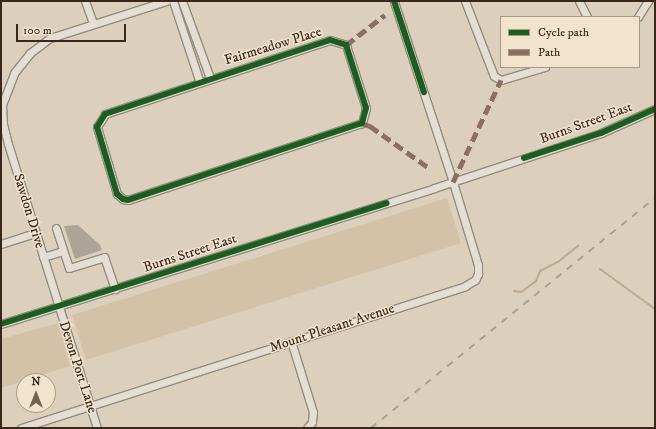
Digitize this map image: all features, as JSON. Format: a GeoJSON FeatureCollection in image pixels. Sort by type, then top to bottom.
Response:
{"type":"FeatureCollection","features":[{"type":"Feature","properties":{"kind":"street"},"geometry":{"type":"LineString","coordinates":[[85,1],[93,24]]}},
{"type":"Feature","properties":{"kind":"street","name":"Sawdon Drive"},"geometry":{"type":"LineString","coordinates":[[58,307],[3,124],[2,105],[4,86],[30,52],[50,38],[166,1]]}},
{"type":"Feature","properties":{"kind":"street"},"geometry":{"type":"LineString","coordinates":[[173,1],[200,83]]}},
{"type":"Feature","properties":{"kind":"street","name":"Fairmeadow Place"},"geometry":{"type":"LineString","coordinates":[[182,1],[210,78]]}},
{"type":"Feature","properties":{"kind":"street"},"geometry":{"type":"LineString","coordinates":[[394,1],[453,182]]}},
{"type":"Feature","properties":{"kind":"street"},"geometry":{"type":"LineString","coordinates":[[465,1],[494,76],[501,80],[542,68]]}},
{"type":"Feature","properties":{"kind":"street"},"geometry":{"type":"LineString","coordinates":[[579,1],[586,16]]}},
{"type":"Feature","properties":{"kind":"street"},"geometry":{"type":"LineString","coordinates":[[639,16],[648,1]]}},
{"type":"Feature","properties":{"kind":"street","name":"Fairmeadow Place"},"geometry":{"type":"LineString","coordinates":[[330,40],[346,45],[366,108],[362,123],[128,200],[123,199],[117,194],[97,127],[105,114],[200,83],[210,78],[330,40]]}},
{"type":"Feature","properties":{"kind":"street","name":"Burns Street East"},"geometry":{"type":"LineString","coordinates":[[1,324],[453,182],[600,133],[655,109]]}},
{"type":"Feature","properties":{"kind":"street","name":"Mount Pleasant Avenue"},"geometry":{"type":"LineString","coordinates":[[21,428],[465,286],[475,280],[478,274],[478,265],[453,182]]}},
{"type":"Feature","properties":{"kind":"street"},"geometry":{"type":"LineString","coordinates":[[56,228],[69,268],[104,257],[115,289]]}},
{"type":"Feature","properties":{"kind":"street"},"geometry":{"type":"LineString","coordinates":[[1,244],[35,233]]}},
{"type":"Feature","properties":{"kind":"street"},"geometry":{"type":"LineString","coordinates":[[43,257],[63,251]]}},
{"type":"Feature","properties":{"kind":"street","name":"Devon Port Lane"},"geometry":{"type":"LineString","coordinates":[[58,307],[97,428]]}},
{"type":"Feature","properties":{"kind":"street"},"geometry":{"type":"LineString","coordinates":[[291,341],[313,412],[312,422],[307,428]]}},
{"type":"Feature","properties":{"kind":"shaded area"},"geometry":{"type":"Polygon","coordinates":[[[447,198],[461,243],[86,360],[72,315],[447,198]]]}},
{"type":"Feature","properties":{"kind":"shaded area"},"geometry":{"type":"Polygon","coordinates":[[[58,323],[70,366],[48,373],[16,373],[16,383],[1,388],[1,339],[58,323]]]}},
{"type":"Feature","properties":{"kind":"building"},"geometry":{"type":"Polygon","coordinates":[[[78,225],[100,245],[102,250],[75,259],[64,226],[78,225]]]}},
{"type":"Feature","properties":{"kind":"waterway"},"geometry":{"type":"LineString","coordinates":[[514,291],[521,292],[536,281],[540,271],[558,262],[578,246]]}},
{"type":"Feature","properties":{"kind":"waterway"},"geometry":{"type":"LineString","coordinates":[[600,269],[655,309]]}},
{"type":"Feature","properties":{"kind":"railway"},"geometry":{"type":"LineString","coordinates":[[371,428],[655,198]]}},
{"type":"Feature","properties":{"kind":"marked path"},"geometry":{"type":"LineString","coordinates":[[346,45],[385,15]]}},
{"type":"Feature","properties":{"kind":"marked path"},"geometry":{"type":"LineString","coordinates":[[453,182],[501,80]]}},
{"type":"Feature","properties":{"kind":"marked path"},"geometry":{"type":"LineString","coordinates":[[362,123],[370,126],[429,168]]}},
{"type":"Feature","properties":{"kind":"cycle path"},"geometry":{"type":"LineString","coordinates":[[394,1],[424,92]]}},
{"type":"Feature","properties":{"kind":"cycle path"},"geometry":{"type":"LineString","coordinates":[[330,40],[346,45],[366,108],[362,123],[128,200],[123,199],[117,194],[97,127],[105,114],[330,40]]}},
{"type":"Feature","properties":{"kind":"cycle path"},"geometry":{"type":"LineString","coordinates":[[524,158],[601,133],[655,109]]}},
{"type":"Feature","properties":{"kind":"cycle path"},"geometry":{"type":"LineString","coordinates":[[1,324],[386,203]]}}]}
